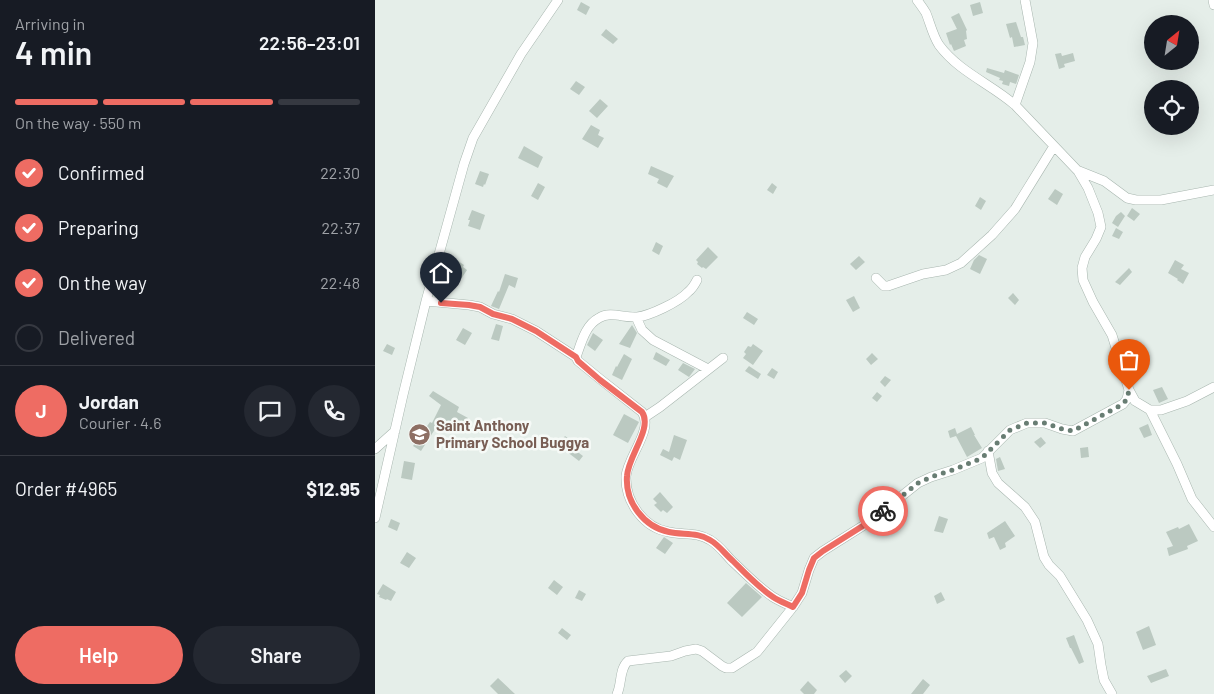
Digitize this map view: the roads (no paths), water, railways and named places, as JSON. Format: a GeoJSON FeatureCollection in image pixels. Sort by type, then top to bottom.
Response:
{"type":"FeatureCollection","features":[{"type":"Feature","properties":{"kind":"street"},"geometry":{"type":"LineString","coordinates":[[375,518],[426,302],[473,138],[521,54],[558,0]]}},
{"type":"Feature","properties":{"kind":"street"},"geometry":{"type":"LineString","coordinates":[[917,0],[925,11],[938,43],[947,54],[959,66],[1015,105],[1078,171],[1088,188],[1099,213],[1101,227],[1096,240],[1085,257],[1082,268],[1083,280],[1112,335],[1129,390],[1135,401],[1150,410],[1161,410],[1187,401],[1214,387]]}},
{"type":"Feature","properties":{"kind":"street"},"geometry":{"type":"LineString","coordinates":[[1015,105],[1030,62],[1033,43],[1025,0]]}},
{"type":"Feature","properties":{"kind":"street"},"geometry":{"type":"LineString","coordinates":[[1213,0],[1214,5]]}},
{"type":"Feature","properties":{"kind":"street"},"geometry":{"type":"LineString","coordinates":[[876,278],[884,286],[888,286],[923,274],[946,270],[961,263],[992,235],[1015,208],[1054,146]]}},
{"type":"Feature","properties":{"kind":"street"},"geometry":{"type":"LineString","coordinates":[[1078,171],[1104,181],[1127,198],[1136,200],[1161,200],[1214,190]]}},
{"type":"Feature","properties":{"kind":"street"},"geometry":{"type":"LineString","coordinates":[[576,357],[586,331],[599,318],[621,315],[636,317],[650,314],[677,301],[688,293],[697,280]]}},
{"type":"Feature","properties":{"kind":"street"},"geometry":{"type":"LineString","coordinates":[[426,302],[480,307],[493,314],[512,319],[536,331],[576,357],[578,361],[600,380],[642,412],[645,417],[645,429],[630,460],[627,476],[628,493],[633,505],[643,518],[655,528],[669,532],[702,536],[712,541],[750,578],[772,596],[793,607]]}},
{"type":"Feature","properties":{"kind":"street"},"geometry":{"type":"LineString","coordinates":[[636,317],[643,330],[653,340],[708,369]]}},
{"type":"Feature","properties":{"kind":"street"},"geometry":{"type":"LineString","coordinates":[[645,417],[723,358]]}},
{"type":"Feature","properties":{"kind":"street"},"geometry":{"type":"LineString","coordinates":[[617,694],[623,668],[628,661],[671,656],[696,649],[702,651],[722,666],[732,668],[757,652],[793,607],[802,593],[814,558],[869,522],[918,483],[982,458],[1010,430],[1027,423],[1045,423],[1073,431],[1123,404],[1127,399],[1129,390]]}},
{"type":"Feature","properties":{"kind":"street"},"geometry":{"type":"LineString","coordinates":[[1150,410],[1192,499],[1214,527]]}},
{"type":"Feature","properties":{"kind":"street"},"geometry":{"type":"LineString","coordinates":[[375,449],[395,431]]}},
{"type":"Feature","properties":{"kind":"street"},"geometry":{"type":"LineString","coordinates":[[988,451],[992,473],[998,483],[1025,507],[1035,522],[1044,557],[1060,576],[1087,620],[1098,644],[1105,680],[1112,694]]}},
{"type":"Feature","properties":{"kind":"place","name":"Saint Anthony Primary School Buggya"},"geometry":{"type":"Point","coordinates":[420,434]}}]}
